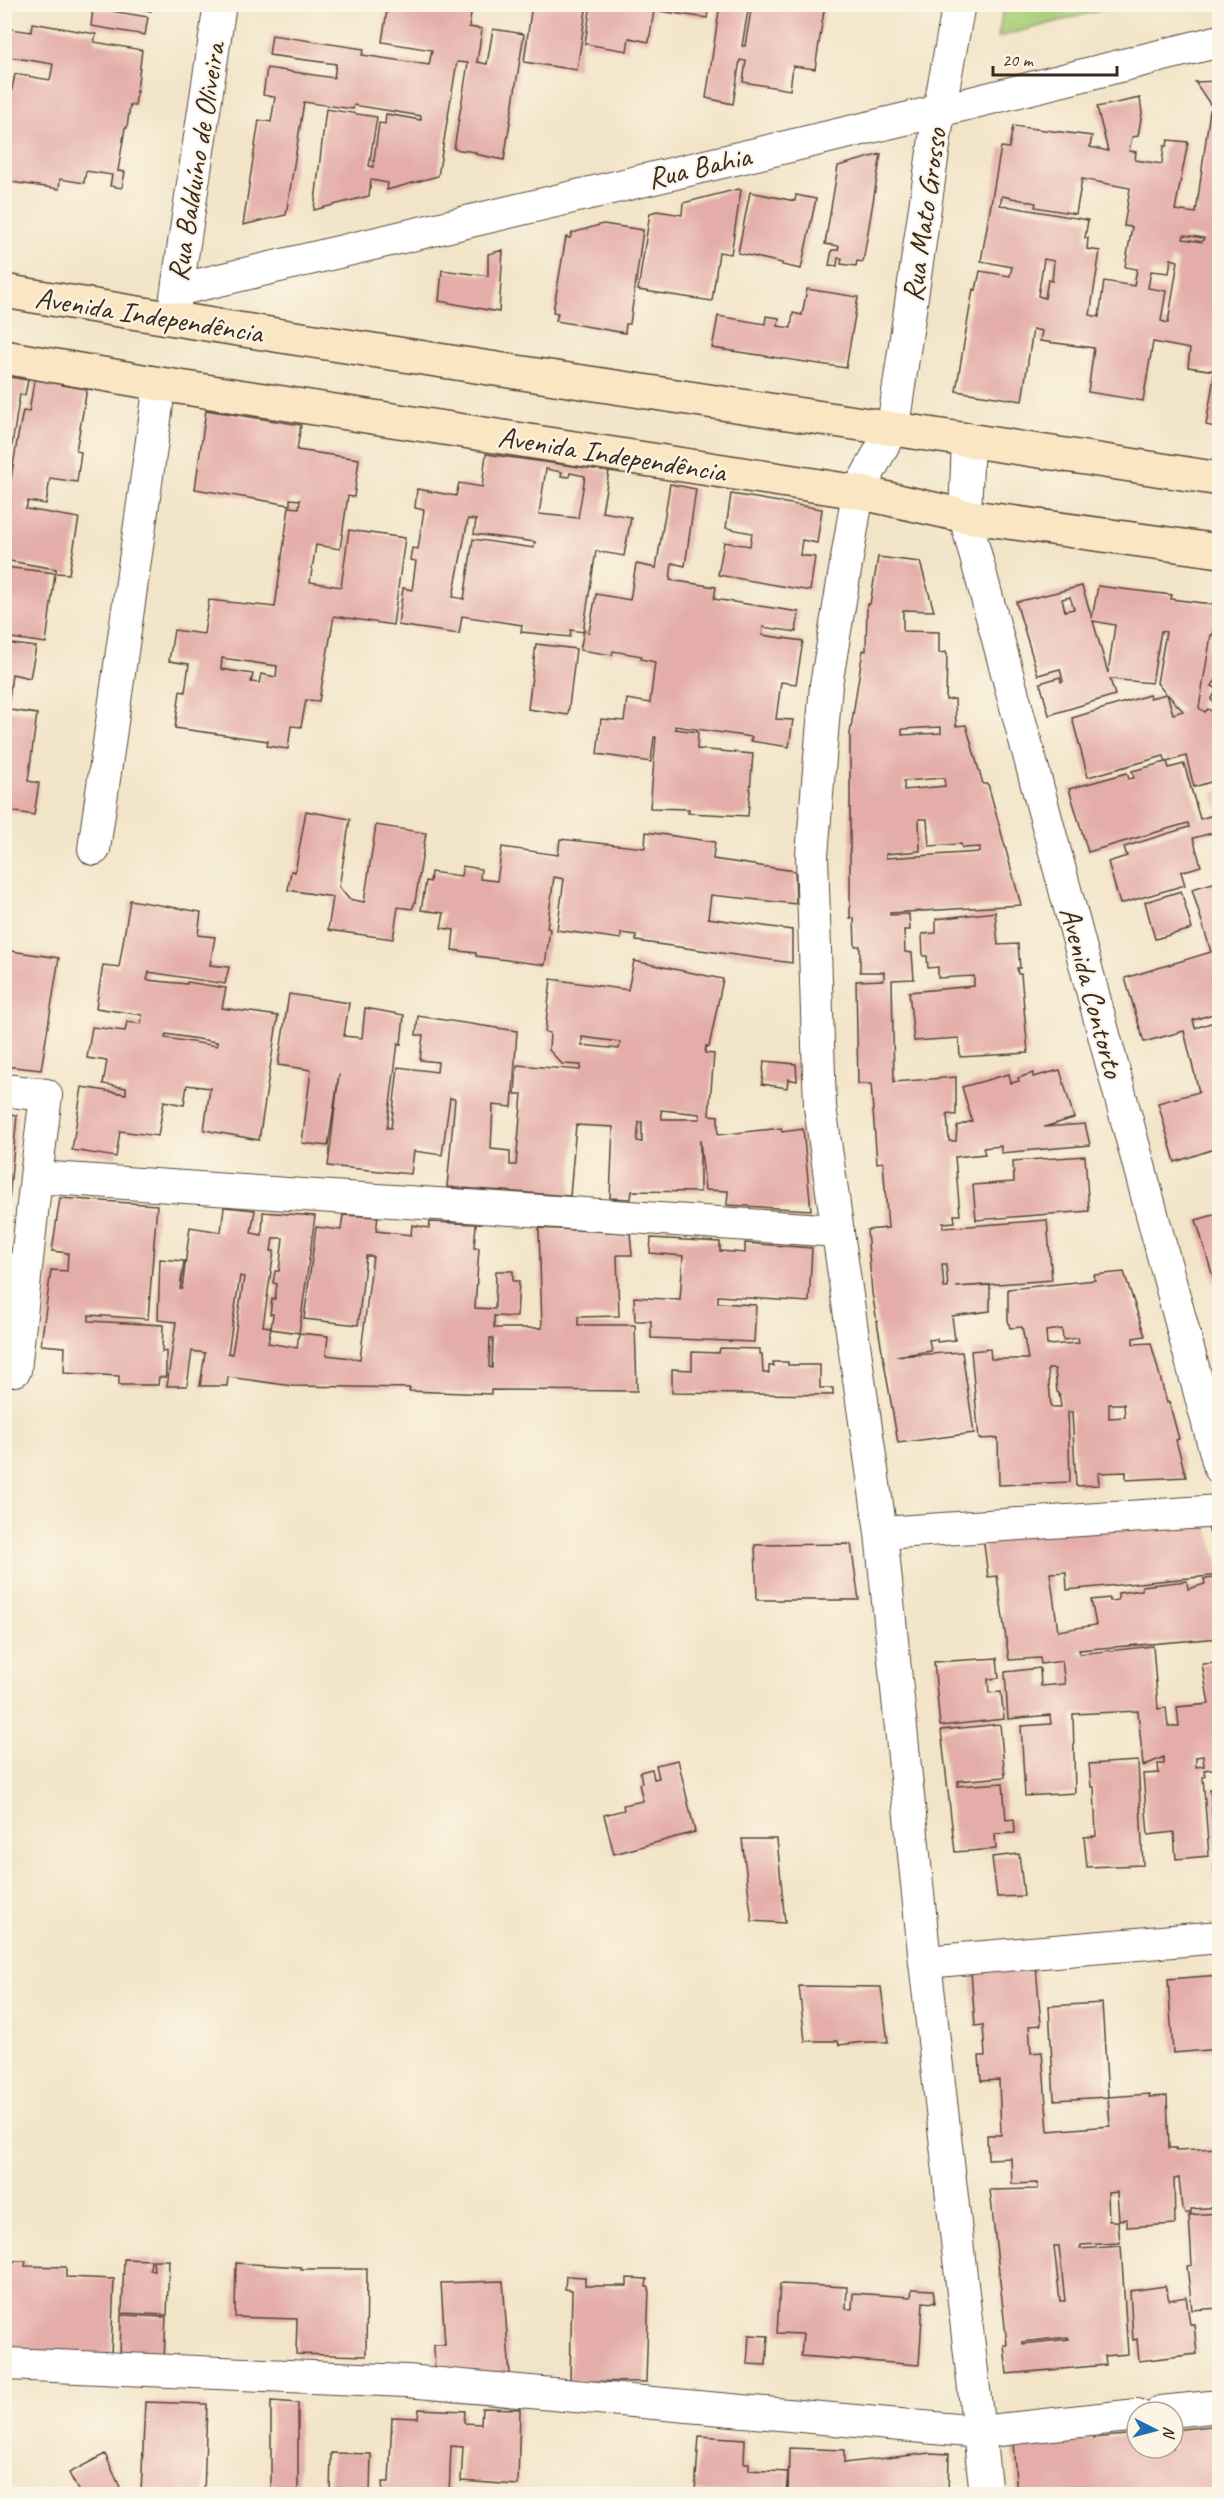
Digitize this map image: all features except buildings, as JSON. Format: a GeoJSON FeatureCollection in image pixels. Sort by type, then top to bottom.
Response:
{"type":"FeatureCollection","features":[{"type":"Feature","properties":{"kind":"street","name":"Rua Balduíno de Oliveira"},"geometry":{"type":"LineString","coordinates":[[175,305],[220,4]]}},
{"type":"Feature","properties":{"kind":"street","name":"Rua Mato Grosso"},"geometry":{"type":"LineString","coordinates":[[893,427],[939,111],[959,4]]}},
{"type":"Feature","properties":{"kind":"street","name":"Rua Bahia"},"geometry":{"type":"LineString","coordinates":[[175,305],[1220,41]]}},
{"type":"Feature","properties":{"kind":"street","name":"Avenida Independência"},"geometry":{"type":"LineString","coordinates":[[4,291],[175,305],[893,427],[1220,479]]}},
{"type":"Feature","properties":{"kind":"street","name":"Avenida Independência"},"geometry":{"type":"LineString","coordinates":[[4,357],[160,384],[858,492],[965,516],[1220,551]]}},
{"type":"Feature","properties":{"kind":"street"},"geometry":{"type":"LineString","coordinates":[[94,849],[160,384]]}},
{"type":"Feature","properties":{"kind":"street"},"geometry":{"type":"LineString","coordinates":[[893,427],[858,492],[826,685],[812,855],[820,1107],[881,1533],[925,1962],[986,2494]]}},
{"type":"Feature","properties":{"kind":"street","name":"Avenida Contorto"},"geometry":{"type":"LineString","coordinates":[[968,439],[965,516],[1220,1468]]}},
{"type":"Feature","properties":{"kind":"street"},"geometry":{"type":"LineString","coordinates":[[4,1090],[46,1095],[15,1370],[4,1370]]}},
{"type":"Feature","properties":{"kind":"street"},"geometry":{"type":"LineString","coordinates":[[36,1178],[838,1231]]}},
{"type":"Feature","properties":{"kind":"street"},"geometry":{"type":"LineString","coordinates":[[881,1533],[1220,1512]]}},
{"type":"Feature","properties":{"kind":"street"},"geometry":{"type":"LineString","coordinates":[[925,1962],[1220,1937]]}},
{"type":"Feature","properties":{"kind":"street"},"geometry":{"type":"LineString","coordinates":[[7,2364],[407,2381],[979,2432],[1125,2416]]}},
{"type":"Feature","properties":{"kind":"street"},"geometry":{"type":"LineString","coordinates":[[1185,2410],[1220,2406]]}},
{"type":"Feature","properties":{"kind":"green space"},"geometry":{"type":"Polygon","coordinates":[[[1004,4],[1120,5],[998,37],[1004,4]]]}}]}
